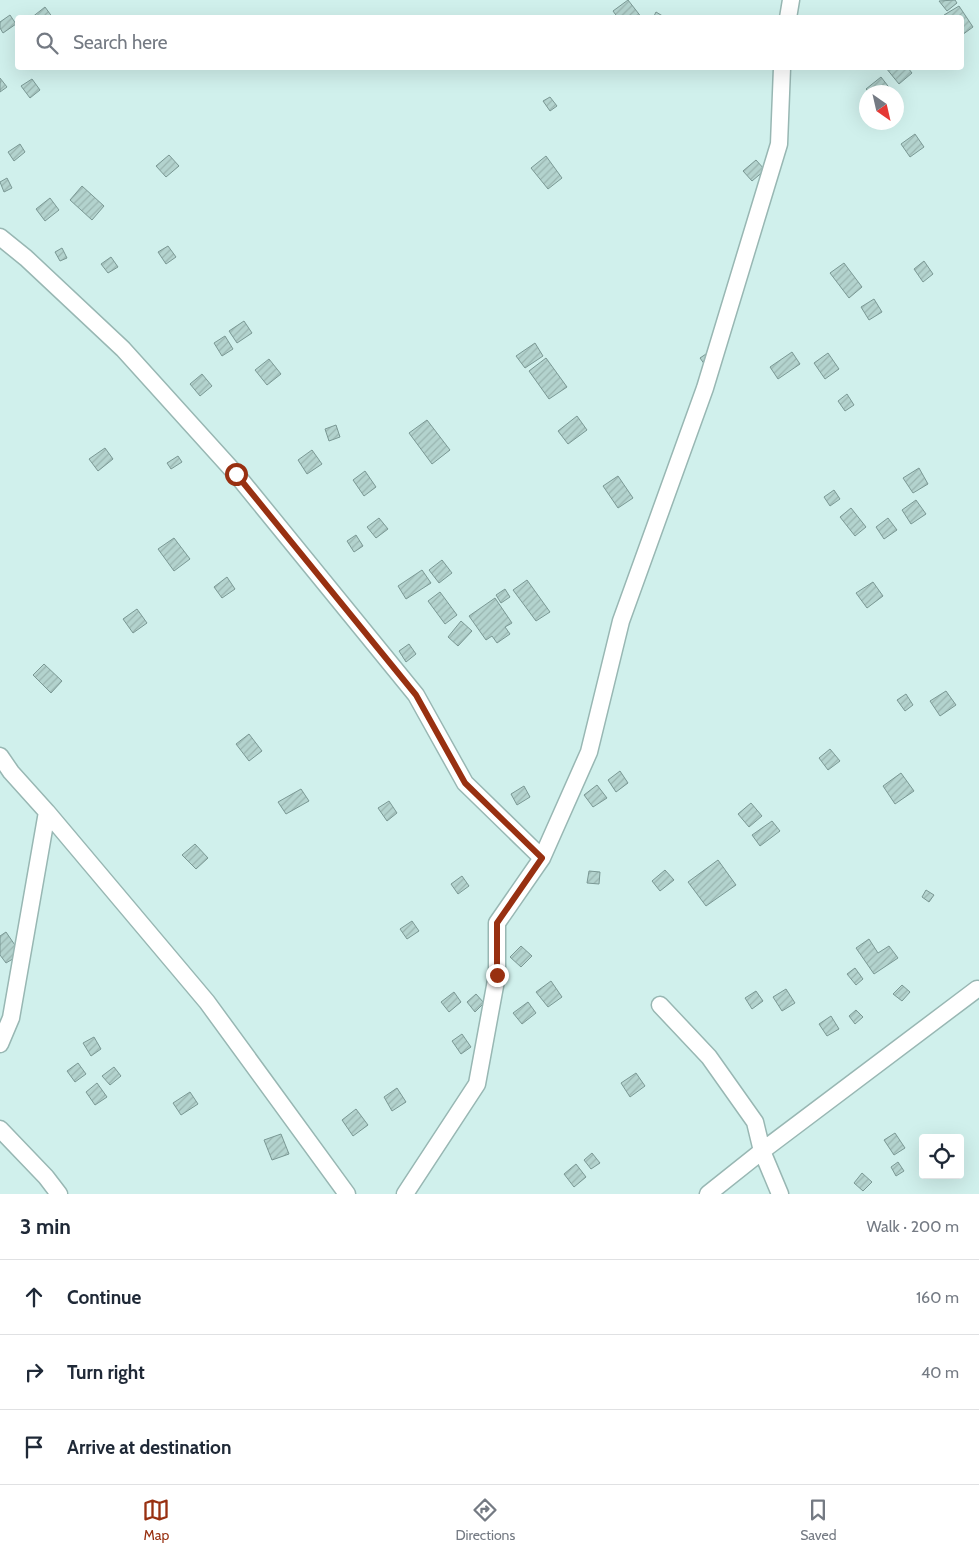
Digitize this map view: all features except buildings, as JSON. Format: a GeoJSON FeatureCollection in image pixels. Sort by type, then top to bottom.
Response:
{"type":"FeatureCollection","features":[{"type":"Feature","properties":{"kind":"street"},"geometry":{"type":"LineString","coordinates":[[788,15],[791,0]]}},
{"type":"Feature","properties":{"kind":"street"},"geometry":{"type":"LineString","coordinates":[[405,1194],[477,1084],[497,975],[497,923],[542,858],[589,752],[622,621],[705,388],[779,144],[782,70]]}},
{"type":"Feature","properties":{"kind":"street"},"geometry":{"type":"LineString","coordinates":[[0,237],[26,258],[123,349],[236,474],[416,695],[465,783],[542,858]]}},
{"type":"Feature","properties":{"kind":"street"},"geometry":{"type":"LineString","coordinates":[[0,756],[11,772],[207,1002],[347,1194]]}},
{"type":"Feature","properties":{"kind":"street"},"geometry":{"type":"LineString","coordinates":[[0,1044],[11,1018],[47,812]]}},
{"type":"Feature","properties":{"kind":"street"},"geometry":{"type":"LineString","coordinates":[[708,1194],[762,1151],[978,989]]}},
{"type":"Feature","properties":{"kind":"street"},"geometry":{"type":"LineString","coordinates":[[660,1006],[709,1057],[755,1122],[762,1151],[780,1194]]}},
{"type":"Feature","properties":{"kind":"street"},"geometry":{"type":"LineString","coordinates":[[0,1129],[59,1194]]}},
{"type":"Feature","properties":{"kind":"route"},"geometry":{"type":"LineString","coordinates":[[236,474],[416,695],[465,783],[542,858],[497,923],[497,975]]}}]}
